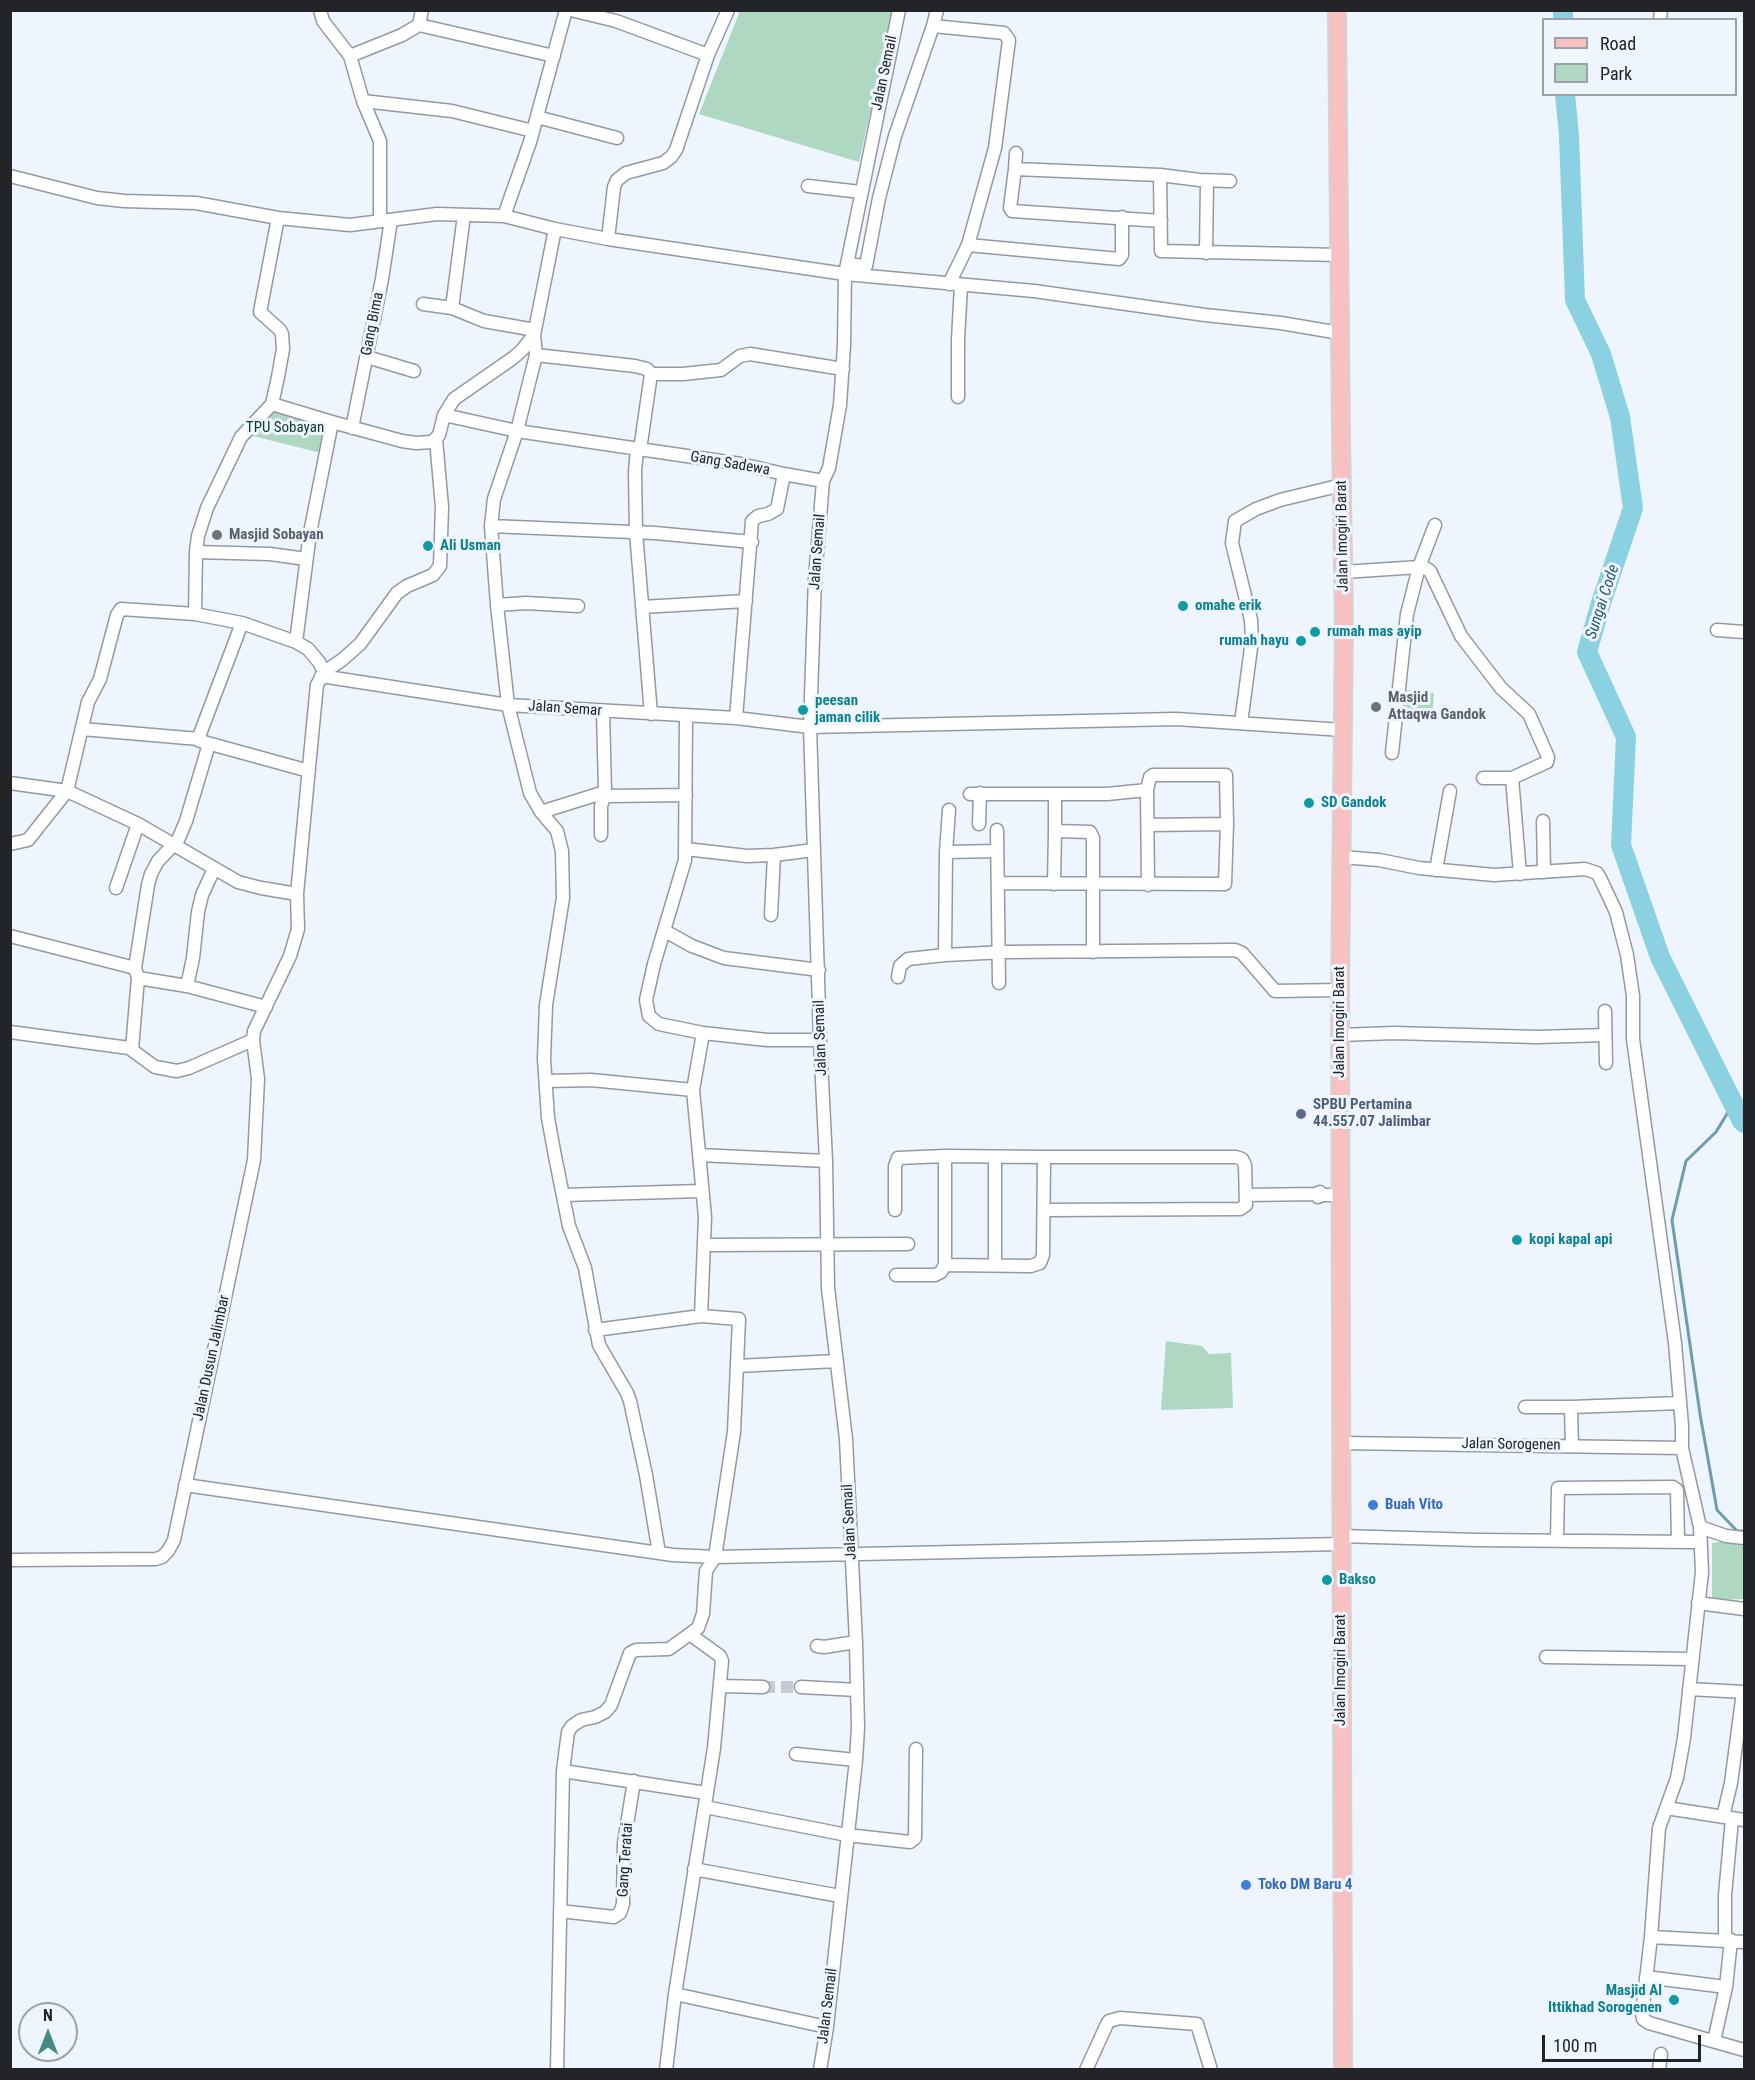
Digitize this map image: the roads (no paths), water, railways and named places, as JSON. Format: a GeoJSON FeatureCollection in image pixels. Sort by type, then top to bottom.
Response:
{"type":"FeatureCollection","features":[{"type":"Feature","properties":{"kind":"main road","name":"Jalan Imogiri Barat"},"geometry":{"type":"LineString","coordinates":[[1337,10],[1344,572],[1340,990],[1343,2070]]}},
{"type":"Feature","properties":{"kind":"street"},"geometry":{"type":"LineString","coordinates":[[419,25],[422,10]]}},
{"type":"Feature","properties":{"kind":"street"},"geometry":{"type":"LineString","coordinates":[[504,216],[533,131],[566,10]]}},
{"type":"Feature","properties":{"kind":"street"},"geometry":{"type":"LineString","coordinates":[[571,10],[616,21],[708,55]]}},
{"type":"Feature","properties":{"kind":"street"},"geometry":{"type":"LineString","coordinates":[[608,239],[614,187],[617,180],[626,173],[653,166],[671,157],[682,135],[708,55],[728,10]]}},
{"type":"Feature","properties":{"kind":"street","name":"Jalan Semail"},"geometry":{"type":"LineString","coordinates":[[820,2070],[827,2027],[856,1760],[857,1690],[846,1440],[828,1288],[826,1161],[810,727],[815,578],[823,481],[829,468],[840,405],[846,269],[899,10]]}},
{"type":"Feature","properties":{"kind":"street"},"geometry":{"type":"LineString","coordinates":[[846,269],[866,266],[895,136],[938,10]]}},
{"type":"Feature","properties":{"kind":"street"},"geometry":{"type":"LineString","coordinates":[[321,16],[350,56],[402,35],[419,25],[554,56]]}},
{"type":"Feature","properties":{"kind":"street"},"geometry":{"type":"LineString","coordinates":[[933,26],[1004,33],[1008,37],[995,148],[955,285],[958,397]]}},
{"type":"Feature","properties":{"kind":"street","name":"Gang Bima"},"geometry":{"type":"LineString","coordinates":[[350,56],[363,101],[380,141],[386,221],[382,279],[352,428]]}},
{"type":"Feature","properties":{"kind":"street"},"geometry":{"type":"LineString","coordinates":[[363,101],[452,111],[533,131]]}},
{"type":"Feature","properties":{"kind":"street"},"geometry":{"type":"LineString","coordinates":[[537,117],[617,138]]}},
{"type":"Feature","properties":{"kind":"street"},"geometry":{"type":"LineString","coordinates":[[873,129],[895,136]]}},
{"type":"Feature","properties":{"kind":"street"},"geometry":{"type":"LineString","coordinates":[[1016,153],[1010,206],[1012,211],[1161,221]]}},
{"type":"Feature","properties":{"kind":"street"},"geometry":{"type":"LineString","coordinates":[[1015,169],[1160,175],[1207,181],[1230,181]]}},
{"type":"Feature","properties":{"kind":"street"},"geometry":{"type":"LineString","coordinates":[[1160,175],[1161,251],[1339,255]]}},
{"type":"Feature","properties":{"kind":"street"},"geometry":{"type":"LineString","coordinates":[[10,176],[97,198],[196,204],[278,218],[350,225],[436,214],[504,216],[555,230],[608,239],[955,285],[1034,291],[1205,315],[1281,323],[1340,333]]}},
{"type":"Feature","properties":{"kind":"street"},"geometry":{"type":"LineString","coordinates":[[1206,253],[1207,181]]}},
{"type":"Feature","properties":{"kind":"street"},"geometry":{"type":"LineString","coordinates":[[808,186],[861,192]]}},
{"type":"Feature","properties":{"kind":"street"},"geometry":{"type":"LineString","coordinates":[[859,206],[877,209]]}},
{"type":"Feature","properties":{"kind":"street"},"geometry":{"type":"LineString","coordinates":[[452,308],[465,215]]}},
{"type":"Feature","properties":{"kind":"street"},"geometry":{"type":"LineString","coordinates":[[968,245],[1119,259],[1122,255],[1122,217]]}},
{"type":"Feature","properties":{"kind":"street"},"geometry":{"type":"LineString","coordinates":[[195,614],[196,552],[198,536],[207,508],[241,437],[272,404],[278,377],[284,341],[280,330],[262,315],[260,309],[278,218]]}},
{"type":"Feature","properties":{"kind":"street"},"geometry":{"type":"LineString","coordinates":[[555,230],[536,342],[517,431],[497,486],[491,526],[497,605],[508,705],[530,793],[541,812],[557,831],[562,851],[563,898],[546,1005],[544,1059],[548,1118],[562,1195],[569,1226],[585,1268],[599,1345],[630,1401],[646,1475],[659,1553]]}},
{"type":"Feature","properties":{"kind":"street"},"geometry":{"type":"LineString","coordinates":[[423,304],[452,308],[536,342],[647,369],[651,374],[635,471],[636,532],[651,714]]}},
{"type":"Feature","properties":{"kind":"street"},"geometry":{"type":"LineString","coordinates":[[10,844],[28,840],[67,790],[88,702],[100,679],[119,610],[124,608],[195,614],[242,623],[296,642],[308,649],[319,662],[322,674],[360,644],[397,593],[433,575],[440,566],[442,507],[436,439],[441,430],[444,415],[454,399],[536,342]]}},
{"type":"Feature","properties":{"kind":"street"},"geometry":{"type":"LineString","coordinates":[[651,374],[721,370],[740,356],[750,354],[843,369]]}},
{"type":"Feature","properties":{"kind":"street"},"geometry":{"type":"LineString","coordinates":[[367,357],[414,371]]}},
{"type":"Feature","properties":{"kind":"street"},"geometry":{"type":"LineString","coordinates":[[272,404],[352,428],[416,443],[427,443],[436,439]]}},
{"type":"Feature","properties":{"kind":"street","name":"Gang Sadewa"},"geometry":{"type":"LineString","coordinates":[[444,415],[517,431],[741,464],[823,481]]}},
{"type":"Feature","properties":{"kind":"street"},"geometry":{"type":"LineString","coordinates":[[296,642],[314,506],[332,422]]}},
{"type":"Feature","properties":{"kind":"street"},"geometry":{"type":"LineString","coordinates":[[736,718],[752,521],[758,516],[777,509],[784,474]]}},
{"type":"Feature","properties":{"kind":"street"},"geometry":{"type":"LineString","coordinates":[[1241,723],[1252,630],[1248,602],[1232,543],[1235,521],[1256,509],[1280,500],[1342,484]]}},
{"type":"Feature","properties":{"kind":"street"},"geometry":{"type":"LineString","coordinates":[[1392,753],[1407,614],[1419,567],[1434,525]]}},
{"type":"Feature","properties":{"kind":"street"},"geometry":{"type":"LineString","coordinates":[[491,526],[636,532],[752,542]]}},
{"type":"Feature","properties":{"kind":"street"},"geometry":{"type":"LineString","coordinates":[[196,552],[250,552],[306,559]]}},
{"type":"Feature","properties":{"kind":"street"},"geometry":{"type":"LineString","coordinates":[[1344,572],[1425,567],[1430,571],[1461,636],[1501,688],[1529,714],[1548,757],[1547,762],[1512,778],[1483,778]]}},
{"type":"Feature","properties":{"kind":"street"},"geometry":{"type":"LineString","coordinates":[[642,607],[746,601]]}},
{"type":"Feature","properties":{"kind":"street"},"geometry":{"type":"LineString","coordinates":[[497,605],[526,603],[578,606]]}},
{"type":"Feature","properties":{"kind":"street"},"geometry":{"type":"LineString","coordinates":[[132,1049],[140,924],[151,874],[158,861],[178,840],[186,821],[204,741],[242,623]]}},
{"type":"Feature","properties":{"kind":"street"},"geometry":{"type":"LineString","coordinates":[[1717,630],[1744,632]]}},
{"type":"Feature","properties":{"kind":"street","name":"Jalan Semar"},"geometry":{"type":"LineString","coordinates":[[322,674],[508,705],[736,718],[810,727],[862,724],[1176,719],[1343,729]]}},
{"type":"Feature","properties":{"kind":"street","name":"Jalan Dusun Jalimbar"},"geometry":{"type":"LineString","coordinates":[[10,1560],[162,1557],[174,1540],[255,1160],[258,1079],[253,1040],[290,956],[297,929],[297,894],[315,694],[322,674]]}},
{"type":"Feature","properties":{"kind":"street"},"geometry":{"type":"LineString","coordinates":[[601,835],[601,806],[605,793],[603,711]]}},
{"type":"Feature","properties":{"kind":"street"},"geometry":{"type":"LineString","coordinates":[[686,715],[685,860],[654,964],[646,1000],[649,1016],[659,1024],[703,1032],[767,1040],[820,1040]]}},
{"type":"Feature","properties":{"kind":"street"},"geometry":{"type":"LineString","coordinates":[[82,729],[204,741],[309,771]]}},
{"type":"Feature","properties":{"kind":"street"},"geometry":{"type":"LineString","coordinates":[[998,883],[1093,885],[1148,885],[1225,884],[1227,881],[1227,824],[1225,775],[1153,775],[1150,777],[1147,790],[1148,885]]}},
{"type":"Feature","properties":{"kind":"street"},"geometry":{"type":"LineString","coordinates":[[1512,778],[1520,874]]}},
{"type":"Feature","properties":{"kind":"street"},"geometry":{"type":"LineString","coordinates":[[10,783],[67,790],[138,824],[238,882],[297,894]]}},
{"type":"Feature","properties":{"kind":"street"},"geometry":{"type":"LineString","coordinates":[[979,824],[975,793],[1055,795],[1147,790]]}},
{"type":"Feature","properties":{"kind":"street"},"geometry":{"type":"LineString","coordinates":[[1436,870],[1450,791]]}},
{"type":"Feature","properties":{"kind":"street"},"geometry":{"type":"LineString","coordinates":[[541,812],[605,793]]}},
{"type":"Feature","properties":{"kind":"street"},"geometry":{"type":"LineString","coordinates":[[605,793],[609,797],[686,795]]}},
{"type":"Feature","properties":{"kind":"street"},"geometry":{"type":"LineString","coordinates":[[1054,884],[1055,795]]}},
{"type":"Feature","properties":{"kind":"street"},"geometry":{"type":"LineString","coordinates":[[945,955],[946,852],[950,810]]}},
{"type":"Feature","properties":{"kind":"street"},"geometry":{"type":"LineString","coordinates":[[1543,821],[1544,872]]}},
{"type":"Feature","properties":{"kind":"street"},"geometry":{"type":"LineString","coordinates":[[116,888],[138,824]]}},
{"type":"Feature","properties":{"kind":"street"},"geometry":{"type":"LineString","coordinates":[[1148,825],[1227,824]]}},
{"type":"Feature","properties":{"kind":"street"},"geometry":{"type":"LineString","coordinates":[[997,830],[999,983]]}},
{"type":"Feature","properties":{"kind":"street"},"geometry":{"type":"LineString","coordinates":[[1055,831],[1086,831],[1092,834],[1092,951]]}},
{"type":"Feature","properties":{"kind":"street"},"geometry":{"type":"LineString","coordinates":[[686,849],[747,856],[814,850]]}},
{"type":"Feature","properties":{"kind":"street"},"geometry":{"type":"LineString","coordinates":[[946,852],[996,851]]}},
{"type":"Feature","properties":{"kind":"street"},"geometry":{"type":"LineString","coordinates":[[771,915],[774,855]]}},
{"type":"Feature","properties":{"kind":"street"},"geometry":{"type":"LineString","coordinates":[[1341,857],[1379,860],[1402,866],[1494,875],[1585,869],[1597,873],[1611,898],[1621,926],[1633,996],[1633,1039],[1675,1343],[1682,1448],[1700,1527],[1701,1572],[1677,1778],[1659,1828],[1651,1937],[1642,2014],[1645,2021],[1744,2050]]}},
{"type":"Feature","properties":{"kind":"street"},"geometry":{"type":"LineString","coordinates":[[187,986],[198,912],[202,895],[214,869]]}},
{"type":"Feature","properties":{"kind":"street"},"geometry":{"type":"LineString","coordinates":[[665,931],[692,946],[724,958],[819,970]]}},
{"type":"Feature","properties":{"kind":"street"},"geometry":{"type":"LineString","coordinates":[[10,936],[136,973],[266,1007]]}},
{"type":"Feature","properties":{"kind":"street"},"geometry":{"type":"LineString","coordinates":[[898,977],[900,966],[908,959],[945,955],[998,952],[1235,950],[1242,953],[1275,991],[1340,990]]}},
{"type":"Feature","properties":{"kind":"street"},"geometry":{"type":"LineString","coordinates":[[1605,1011],[1606,1063]]}},
{"type":"Feature","properties":{"kind":"street"},"geometry":{"type":"LineString","coordinates":[[10,1032],[132,1049],[155,1067],[177,1071],[253,1040]]}},
{"type":"Feature","properties":{"kind":"street"},"geometry":{"type":"LineString","coordinates":[[701,1316],[705,1217],[693,1090],[703,1032]]}},
{"type":"Feature","properties":{"kind":"street"},"geometry":{"type":"LineString","coordinates":[[1340,1035],[1394,1033],[1537,1037],[1605,1035]]}},
{"type":"Feature","properties":{"kind":"street"},"geometry":{"type":"LineString","coordinates":[[547,1081],[591,1080],[693,1090]]}},
{"type":"Feature","properties":{"kind":"street"},"geometry":{"type":"LineString","coordinates":[[699,1155],[826,1161]]}},
{"type":"Feature","properties":{"kind":"street"},"geometry":{"type":"LineString","coordinates":[[896,1275],[935,1275],[941,1272],[945,1265],[945,1156]]}},
{"type":"Feature","properties":{"kind":"street"},"geometry":{"type":"LineString","coordinates":[[896,1210],[898,1158],[945,1156],[1236,1157],[1242,1159],[1245,1165],[1245,1205],[1240,1209],[1044,1210]]}},
{"type":"Feature","properties":{"kind":"street"},"geometry":{"type":"LineString","coordinates":[[995,1157],[995,1265]]}},
{"type":"Feature","properties":{"kind":"street"},"geometry":{"type":"LineString","coordinates":[[945,1265],[1031,1266],[1040,1263],[1043,1255],[1044,1157]]}},
{"type":"Feature","properties":{"kind":"street"},"geometry":{"type":"LineString","coordinates":[[562,1195],[701,1191]]}},
{"type":"Feature","properties":{"kind":"street"},"geometry":{"type":"LineString","coordinates":[[1245,1195],[1340,1195]]}},
{"type":"Feature","properties":{"kind":"street"},"geometry":{"type":"LineString","coordinates":[[705,1245],[908,1244]]}},
{"type":"Feature","properties":{"kind":"street"},"geometry":{"type":"LineString","coordinates":[[556,2070],[563,1771],[568,1732],[581,1719],[595,1717],[605,1712],[611,1705],[630,1653],[636,1650],[669,1649],[691,1635],[701,1622],[706,1571],[715,1557],[734,1432],[739,1319],[701,1316],[596,1330]]}},
{"type":"Feature","properties":{"kind":"street"},"geometry":{"type":"LineString","coordinates":[[737,1366],[837,1361]]}},
{"type":"Feature","properties":{"kind":"street"},"geometry":{"type":"LineString","coordinates":[[1525,1407],[1680,1403]]}},
{"type":"Feature","properties":{"kind":"street"},"geometry":{"type":"LineString","coordinates":[[1571,1407],[1572,1446]]}},
{"type":"Feature","properties":{"kind":"street","name":"Jalan Sorogenen"},"geometry":{"type":"LineString","coordinates":[[1341,1443],[1682,1448]]}},
{"type":"Feature","properties":{"kind":"street"},"geometry":{"type":"LineString","coordinates":[[185,1485],[659,1553],[715,1557],[1341,1540],[1694,1542]]}},
{"type":"Feature","properties":{"kind":"street"},"geometry":{"type":"LineString","coordinates":[[1557,1540],[1558,1488],[1673,1487],[1677,1490],[1678,1542]]}},
{"type":"Feature","properties":{"kind":"street"},"geometry":{"type":"LineString","coordinates":[[1700,1527],[1726,1536],[1744,1538]]}},
{"type":"Feature","properties":{"kind":"street"},"geometry":{"type":"LineString","coordinates":[[1698,1603],[1744,1610]]}},
{"type":"Feature","properties":{"kind":"street"},"geometry":{"type":"LineString","coordinates":[[666,2070],[675,1994],[714,1748],[722,1661],[720,1656],[691,1635]]}},
{"type":"Feature","properties":{"kind":"street"},"geometry":{"type":"LineString","coordinates":[[817,1646],[825,1647],[856,1642]]}},
{"type":"Feature","properties":{"kind":"street"},"geometry":{"type":"LineString","coordinates":[[1546,1657],[1692,1659]]}},
{"type":"Feature","properties":{"kind":"street"},"geometry":{"type":"LineString","coordinates":[[720,1686],[763,1687]]}},
{"type":"Feature","properties":{"kind":"street"},"geometry":{"type":"LineString","coordinates":[[801,1687],[857,1690]]}},
{"type":"Feature","properties":{"kind":"street"},"geometry":{"type":"LineString","coordinates":[[1689,1689],[1744,1692],[1731,1783],[1733,1819],[1725,1895],[1728,1940],[1726,1987],[1714,2042]]}},
{"type":"Feature","properties":{"kind":"street"},"geometry":{"type":"LineString","coordinates":[[705,1807],[847,1835],[908,1842],[914,1840],[916,1749]]}},
{"type":"Feature","properties":{"kind":"street"},"geometry":{"type":"LineString","coordinates":[[796,1754],[856,1760]]}},
{"type":"Feature","properties":{"kind":"street"},"geometry":{"type":"LineString","coordinates":[[563,1771],[706,1793]]}},
{"type":"Feature","properties":{"kind":"street","name":"Gang Teratai"},"geometry":{"type":"LineString","coordinates":[[560,1911],[614,1917],[620,1913],[623,1895],[624,1843],[634,1781]]}},
{"type":"Feature","properties":{"kind":"street"},"geometry":{"type":"LineString","coordinates":[[1666,1808],[1733,1819]]}},
{"type":"Feature","properties":{"kind":"street"},"geometry":{"type":"LineString","coordinates":[[694,1869],[840,1896]]}},
{"type":"Feature","properties":{"kind":"street"},"geometry":{"type":"LineString","coordinates":[[1651,1937],[1744,1942]]}},
{"type":"Feature","properties":{"kind":"street"},"geometry":{"type":"LineString","coordinates":[[1646,1977],[1726,1987]]}},
{"type":"Feature","properties":{"kind":"street"},"geometry":{"type":"LineString","coordinates":[[675,1994],[827,2027]]}},
{"type":"Feature","properties":{"kind":"street"},"geometry":{"type":"LineString","coordinates":[[1086,2070],[1107,2024],[1120,2018],[1197,2024],[1212,2070]]}},
{"type":"Feature","properties":{"kind":"street"},"geometry":{"type":"LineString","coordinates":[[1659,2070],[1661,2054]]}},
{"type":"Feature","properties":{"kind":"waterway","name":"Sungai Code"},"geometry":{"type":"LineString","coordinates":[[1563,10],[1563,18]]}},
{"type":"Feature","properties":{"kind":"waterway","name":"Sungai Code"},"geometry":{"type":"LineString","coordinates":[[1565,96],[1569,135],[1575,300],[1601,354],[1620,417],[1633,508],[1587,652],[1626,737],[1621,845],[1660,957],[1744,1123]]}},
{"type":"Feature","properties":{"kind":"waterway"},"geometry":{"type":"LineString","coordinates":[[1733,1104],[1716,1132],[1686,1161],[1672,1220],[1700,1414],[1717,1510],[1737,1531],[1744,1531]]}},
{"type":"Feature","properties":{"kind":"tunnel"},"geometry":{"type":"LineString","coordinates":[[763,1687],[801,1687]]}},
{"type":"Feature","properties":{"kind":"place","name":"Masjid Sobayan"},"geometry":{"type":"Point","coordinates":[217,535]}},
{"type":"Feature","properties":{"kind":"place","name":"Ali Usman"},"geometry":{"type":"Point","coordinates":[428,546]}},
{"type":"Feature","properties":{"kind":"place","name":"omahe erik"},"geometry":{"type":"Point","coordinates":[1183,606]}},
{"type":"Feature","properties":{"kind":"place","name":"rumah mas ayip"},"geometry":{"type":"Point","coordinates":[1315,632]}},
{"type":"Feature","properties":{"kind":"place","name":"rumah hayu"},"geometry":{"type":"Point","coordinates":[1301,641]}},
{"type":"Feature","properties":{"kind":"place","name":"Masjid Attaqwa Gandok"},"geometry":{"type":"Point","coordinates":[1376,707]}},
{"type":"Feature","properties":{"kind":"place","name":"peesan jaman cilik"},"geometry":{"type":"Point","coordinates":[803,710]}},
{"type":"Feature","properties":{"kind":"place","name":"SD Gandok"},"geometry":{"type":"Point","coordinates":[1309,803]}},
{"type":"Feature","properties":{"kind":"place","name":"SPBU Pertamina 44.557.07 Jalimbar"},"geometry":{"type":"Point","coordinates":[1301,1114]}},
{"type":"Feature","properties":{"kind":"place","name":"kopi kapal api"},"geometry":{"type":"Point","coordinates":[1517,1240]}},
{"type":"Feature","properties":{"kind":"place","name":"Buah Vito"},"geometry":{"type":"Point","coordinates":[1373,1505]}},
{"type":"Feature","properties":{"kind":"place","name":"Bakso"},"geometry":{"type":"Point","coordinates":[1327,1580]}},
{"type":"Feature","properties":{"kind":"place","name":"Toko DM Baru 4"},"geometry":{"type":"Point","coordinates":[1246,1885]}},
{"type":"Feature","properties":{"kind":"place","name":"Masjid Al Ittikhad Sorogenen"},"geometry":{"type":"Point","coordinates":[1674,2000]}},
{"type":"Feature","properties":{"kind":"park label","name":"TPU Sobayan"},"geometry":{"type":"Point","coordinates":[285,428]}}]}
